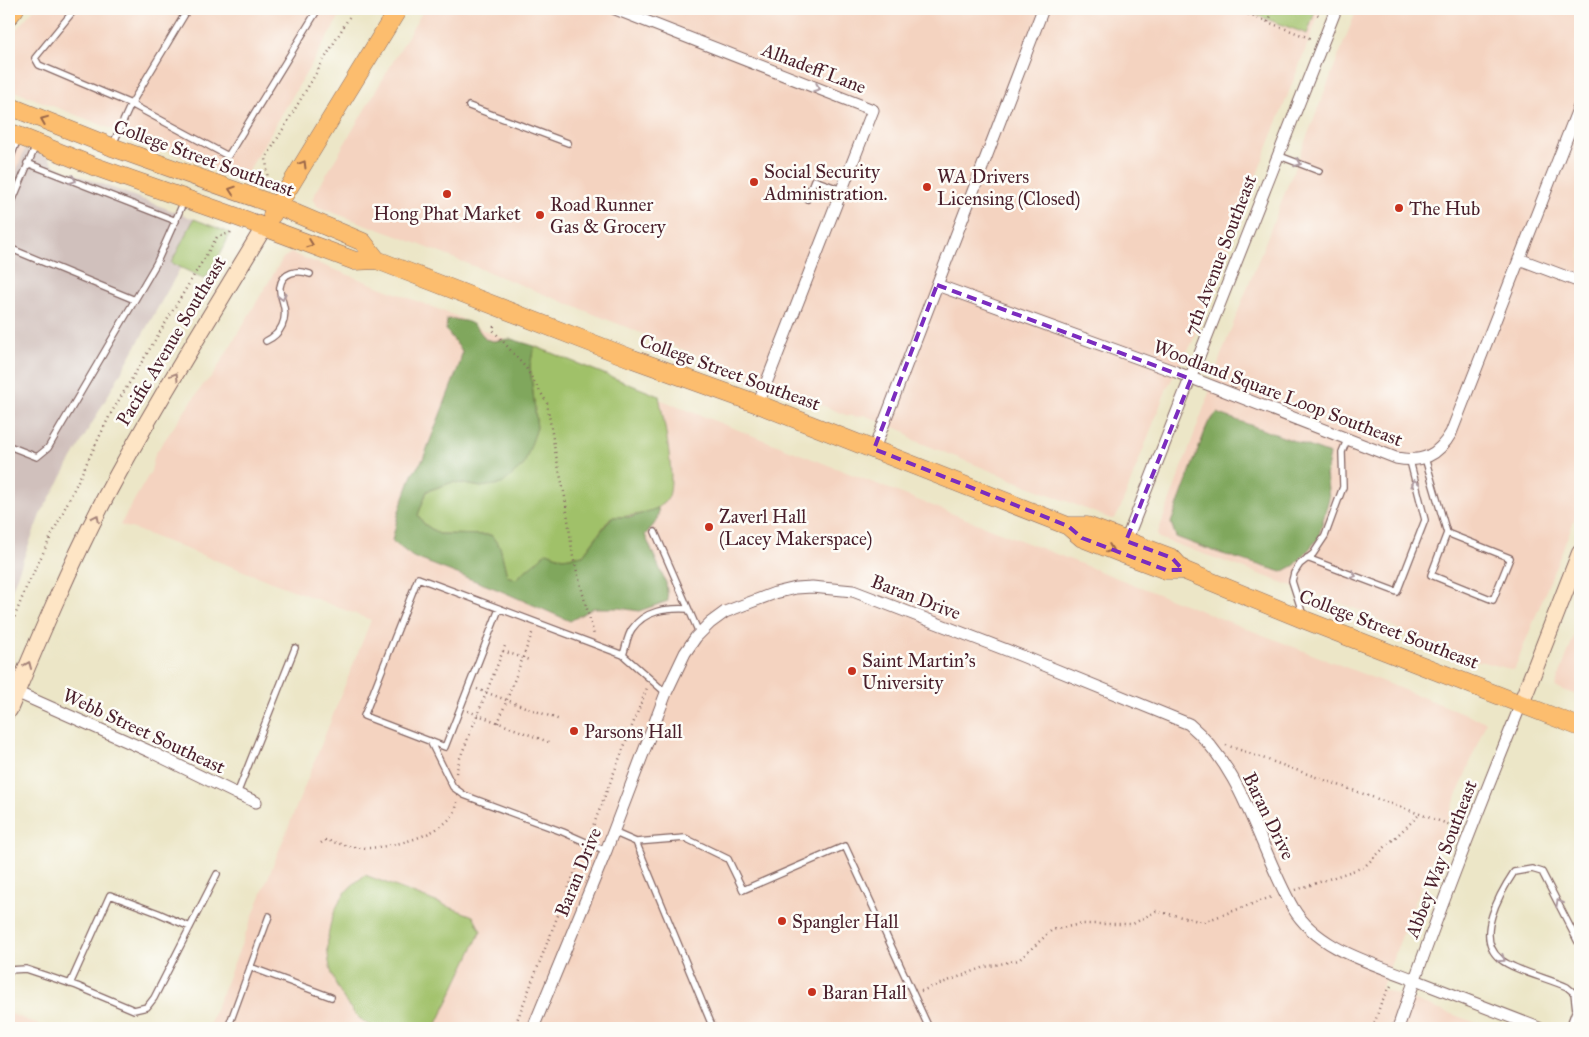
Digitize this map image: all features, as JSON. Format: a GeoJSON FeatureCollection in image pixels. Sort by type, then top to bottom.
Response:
{"type":"FeatureCollection","features":[{"type":"Feature","properties":{"kind":"main road"},"geometry":{"type":"LineString","coordinates":[[9,16],[15,9]]}},
{"type":"Feature","properties":{"kind":"main road","name":"Pacific Avenue Southeast"},"geometry":{"type":"LineString","coordinates":[[9,710],[61,589],[106,496],[159,401],[398,9]]}},
{"type":"Feature","properties":{"kind":"main road","name":"College Street Southeast"},"geometry":{"type":"LineString","coordinates":[[9,106],[112,147],[278,206],[363,242],[377,260]]}},
{"type":"Feature","properties":{"kind":"main road","name":"College Street Southeast"},"geometry":{"type":"LineString","coordinates":[[14,134],[93,166],[355,261],[377,260],[624,355],[758,404],[1068,526],[1082,538],[1120,553],[1166,570],[1183,570],[1305,620],[1580,727]]}},
{"type":"Feature","properties":{"kind":"main road","name":"College Street Southeast"},"geometry":{"type":"LineString","coordinates":[[1068,526],[1087,526],[1172,558],[1183,570]]}},
{"type":"Feature","properties":{"kind":"main road"},"geometry":{"type":"LineString","coordinates":[[1521,704],[1580,553]]}},
{"type":"Feature","properties":{"kind":"street","name":"Alhadeff Lane"},"geometry":{"type":"LineString","coordinates":[[615,9],[873,110],[758,404]]}},
{"type":"Feature","properties":{"kind":"street"},"geometry":{"type":"LineString","coordinates":[[874,449],[1043,9]]}},
{"type":"Feature","properties":{"kind":"street","name":"7th Avenue Southeast"},"geometry":{"type":"LineString","coordinates":[[1126,541],[1336,9]]}},
{"type":"Feature","properties":{"kind":"street","name":"Woodland Square Loop Southeast"},"geometry":{"type":"LineString","coordinates":[[937,285],[1191,379],[1396,458],[1410,461],[1425,458],[1445,445],[1451,433],[1580,104]]}},
{"type":"Feature","properties":{"kind":"street"},"geometry":{"type":"LineString","coordinates":[[1520,259],[1580,282]]}},
{"type":"Feature","properties":{"kind":"street","name":"Baran Drive"},"geometry":{"type":"LineString","coordinates":[[533,1028],[606,850],[666,693],[685,653],[699,634],[725,612],[775,594],[796,588],[812,587],[853,591],[1022,656],[1189,724],[1205,738],[1236,782],[1286,893],[1294,908],[1317,934],[1348,954],[1539,1028]]}},
{"type":"Feature","properties":{"kind":"street","name":"Webb Street Southeast"},"geometry":{"type":"LineString","coordinates":[[16,692],[151,752],[256,802]]}},
{"type":"Feature","properties":{"kind":"street","name":"Abbey Way Southeast"},"geometry":{"type":"LineString","coordinates":[[1398,1028],[1414,979],[1521,704]]}},
{"type":"Feature","properties":{"kind":"lane"},"geometry":{"type":"LineString","coordinates":[[74,9],[35,58],[39,65],[131,104],[228,156],[318,9]]}},
{"type":"Feature","properties":{"kind":"lane"},"geometry":{"type":"LineString","coordinates":[[112,147],[131,104],[187,11],[173,9]]}},
{"type":"Feature","properties":{"kind":"lane"},"geometry":{"type":"LineString","coordinates":[[469,106],[568,143]]}},
{"type":"Feature","properties":{"kind":"lane"},"geometry":{"type":"LineString","coordinates":[[9,162],[14,134]]}},
{"type":"Feature","properties":{"kind":"lane"},"geometry":{"type":"LineString","coordinates":[[9,209],[37,143]]}},
{"type":"Feature","properties":{"kind":"lane"},"geometry":{"type":"LineString","coordinates":[[1277,155],[1319,171]]}},
{"type":"Feature","properties":{"kind":"lane"},"geometry":{"type":"LineString","coordinates":[[27,163],[176,221]]}},
{"type":"Feature","properties":{"kind":"lane"},"geometry":{"type":"LineString","coordinates":[[807,199],[814,180],[842,190]]}},
{"type":"Feature","properties":{"kind":"lane"},"geometry":{"type":"LineString","coordinates":[[9,446],[37,457],[48,448],[156,264],[185,199]]}},
{"type":"Feature","properties":{"kind":"lane"},"geometry":{"type":"LineString","coordinates":[[9,248],[135,300]]}},
{"type":"Feature","properties":{"kind":"lane"},"geometry":{"type":"LineString","coordinates":[[266,341],[279,332],[285,318],[284,304],[280,292],[282,281],[290,273],[296,271],[310,274]]}},
{"type":"Feature","properties":{"kind":"lane"},"geometry":{"type":"LineString","coordinates":[[1305,620],[1292,581],[1294,573],[1300,564],[1320,546],[1325,536],[1340,496],[1343,476],[1342,452],[1347,440]]}},
{"type":"Feature","properties":{"kind":"lane"},"geometry":{"type":"LineString","coordinates":[[1425,458],[1447,533],[1431,575],[1493,600],[1510,558],[1447,533]]}},
{"type":"Feature","properties":{"kind":"lane"},"geometry":{"type":"LineString","coordinates":[[1308,558],[1397,592],[1425,520],[1410,461]]}},
{"type":"Feature","properties":{"kind":"lane"},"geometry":{"type":"LineString","coordinates":[[656,532],[699,634]]}},
{"type":"Feature","properties":{"kind":"lane"},"geometry":{"type":"LineString","coordinates":[[499,609],[444,747],[364,716],[418,578],[623,655],[666,693]]}},
{"type":"Feature","properties":{"kind":"lane"},"geometry":{"type":"LineString","coordinates":[[623,655],[631,630],[645,615],[670,608],[688,609]]}},
{"type":"Feature","properties":{"kind":"lane"},"geometry":{"type":"LineString","coordinates":[[237,794],[295,648]]}},
{"type":"Feature","properties":{"kind":"lane"},"geometry":{"type":"LineString","coordinates":[[430,741],[453,786],[464,795],[606,850]]}},
{"type":"Feature","properties":{"kind":"lane"},"geometry":{"type":"LineString","coordinates":[[613,832],[636,842],[685,838],[728,859],[743,890],[845,846],[929,1028]]}},
{"type":"Feature","properties":{"kind":"lane"},"geometry":{"type":"LineString","coordinates":[[636,842],[713,1028]]}},
{"type":"Feature","properties":{"kind":"lane"},"geometry":{"type":"LineString","coordinates":[[1576,1010],[1574,994],[1567,987],[1501,960],[1490,946],[1491,918],[1504,888],[1514,872],[1532,868],[1542,872],[1580,946]]}},
{"type":"Feature","properties":{"kind":"lane"},"geometry":{"type":"LineString","coordinates":[[9,970],[26,970],[70,984],[134,1010],[146,1007],[154,998],[217,874]]}},
{"type":"Feature","properties":{"kind":"lane"},"geometry":{"type":"LineString","coordinates":[[70,984],[110,895],[158,912],[190,927]]}},
{"type":"Feature","properties":{"kind":"lane"},"geometry":{"type":"LineString","coordinates":[[228,1028],[269,916]]}},
{"type":"Feature","properties":{"kind":"lane"},"geometry":{"type":"LineString","coordinates":[[250,967],[331,997]]}},
{"type":"Feature","properties":{"kind":"lane"},"geometry":{"type":"LineString","coordinates":[[1569,1028],[1580,998]]}},
{"type":"Feature","properties":{"kind":"path"},"geometry":{"type":"LineString","coordinates":[[256,198],[268,183],[266,158],[354,9]]}},
{"type":"Feature","properties":{"kind":"path"},"geometry":{"type":"LineString","coordinates":[[1234,9],[1322,43]]}},
{"type":"Feature","properties":{"kind":"path"},"geometry":{"type":"LineString","coordinates":[[1268,22],[1274,9]]}},
{"type":"Feature","properties":{"kind":"path"},"geometry":{"type":"LineString","coordinates":[[9,632],[26,588],[110,415],[217,237],[230,233],[240,218]]}},
{"type":"Feature","properties":{"kind":"path"},"geometry":{"type":"LineString","coordinates":[[494,326],[493,330],[526,368],[547,403],[565,497],[573,557],[587,615],[598,646]]}},
{"type":"Feature","properties":{"kind":"path"},"geometry":{"type":"LineString","coordinates":[[498,723],[537,623]]}},
{"type":"Feature","properties":{"kind":"path"},"geometry":{"type":"LineString","coordinates":[[321,843],[325,840],[351,847],[375,848],[420,838],[452,818],[457,805],[453,786],[460,758],[505,646]]}},
{"type":"Feature","properties":{"kind":"path"},"geometry":{"type":"LineString","coordinates":[[503,651],[529,660]]}},
{"type":"Feature","properties":{"kind":"path"},"geometry":{"type":"LineString","coordinates":[[514,1028],[651,679]]}},
{"type":"Feature","properties":{"kind":"path"},"geometry":{"type":"LineString","coordinates":[[468,686],[560,720]]}},
{"type":"Feature","properties":{"kind":"path"},"geometry":{"type":"LineString","coordinates":[[460,708],[551,743]]}},
{"type":"Feature","properties":{"kind":"path"},"geometry":{"type":"LineString","coordinates":[[1205,738],[1470,832]]}},
{"type":"Feature","properties":{"kind":"path"},"geometry":{"type":"LineString","coordinates":[[913,994],[985,967],[1019,960],[1052,930],[1080,924],[1133,924],[1156,911],[1203,922],[1250,904],[1309,887],[1364,867],[1420,814]]}},
{"type":"Feature","properties":{"kind":"path"},"geometry":{"type":"LineString","coordinates":[[1373,1028],[1381,1003],[1392,983]]}},
{"type":"Feature","properties":{"kind":"highlighted area"},"geometry":{"type":"Polygon","coordinates":[[[937,285],[1191,379],[1126,541],[1172,558],[1183,570],[1166,570],[1082,538],[1068,526],[874,449],[937,285]]]}},
{"type":"Feature","properties":{"kind":"shaded area"},"geometry":{"type":"Polygon","coordinates":[[[34,9],[344,9],[243,180],[9,89],[9,38],[34,9]]]}},
{"type":"Feature","properties":{"kind":"shaded area"},"geometry":{"type":"Polygon","coordinates":[[[424,9],[1321,9],[1192,343],[1167,388],[1119,512],[1115,518],[1111,519],[911,439],[906,432],[864,415],[858,417],[846,415],[408,240],[318,207],[312,199],[424,9]]]}},
{"type":"Feature","properties":{"kind":"shaded area"},"geometry":{"type":"Polygon","coordinates":[[[1357,9],[1580,9],[1580,506],[1514,670],[1471,659],[1423,642],[1364,612],[1159,538],[1157,535],[1206,402],[1221,355],[1357,9]]]}},
{"type":"Feature","properties":{"kind":"shaded area"},"geometry":{"type":"Polygon","coordinates":[[[9,143],[25,149],[9,189],[9,143]]]}},
{"type":"Feature","properties":{"kind":"shaded area"},"geometry":{"type":"Polygon","coordinates":[[[25,149],[48,157],[55,166],[194,219],[171,263],[181,267],[40,515],[9,597],[9,189],[25,149]]]}},
{"type":"Feature","properties":{"kind":"shaded area","name":"Saint Martin's University"},"geometry":{"type":"Polygon","coordinates":[[[291,253],[456,316],[485,331],[1486,722],[1381,989],[1482,1025],[1481,1028],[208,1028],[371,620],[120,525],[151,471],[155,454],[203,385],[213,375],[283,258],[291,253]]]}},
{"type":"Feature","properties":{"kind":"shaded area"},"geometry":{"type":"Polygon","coordinates":[[[1580,620],[1580,696],[1555,687],[1580,620]]]}},
{"type":"Feature","properties":{"kind":"shaded area"},"geometry":{"type":"Polygon","coordinates":[[[9,1013],[47,1028],[9,1028],[9,1013]]]}},
{"type":"Feature","properties":{"kind":"green space"},"geometry":{"type":"Polygon","coordinates":[[[1240,9],[1316,9],[1307,34],[1240,9]]]}},
{"type":"Feature","properties":{"kind":"green space"},"geometry":{"type":"Polygon","coordinates":[[[194,219],[230,233],[205,279],[171,263],[194,219]]]}},
{"type":"Feature","properties":{"kind":"green space"},"geometry":{"type":"Polygon","coordinates":[[[447,319],[461,320],[474,325],[485,339],[493,341],[511,339],[534,346],[530,366],[537,428],[524,465],[502,484],[481,487],[453,482],[427,491],[418,515],[424,524],[439,534],[491,535],[500,547],[507,576],[516,579],[547,552],[563,558],[583,555],[612,517],[632,517],[658,508],[657,520],[645,535],[666,583],[668,601],[639,611],[619,608],[593,608],[570,621],[499,590],[413,557],[392,541],[399,511],[412,475],[423,459],[460,363],[462,351],[446,330],[447,319]]]}},
{"type":"Feature","properties":{"kind":"green space"},"geometry":{"type":"Polygon","coordinates":[[[534,346],[659,396],[671,478],[668,498],[658,508],[642,514],[611,517],[583,555],[563,558],[547,552],[516,579],[507,576],[500,547],[491,535],[439,534],[424,524],[418,515],[427,491],[453,482],[481,487],[537,428],[530,366],[534,346]]]}},
{"type":"Feature","properties":{"kind":"green space"},"geometry":{"type":"Polygon","coordinates":[[[1217,413],[1330,454],[1326,474],[1329,498],[1318,539],[1295,565],[1282,572],[1216,552],[1176,537],[1171,523],[1208,423],[1217,413]]]}},
{"type":"Feature","properties":{"kind":"green space"},"geometry":{"type":"Polygon","coordinates":[[[365,875],[473,916],[481,931],[435,1028],[386,1029],[369,1025],[353,1012],[337,986],[332,973],[328,946],[332,918],[337,905],[345,893],[365,875]]]}},
{"type":"Feature","properties":{"kind":"place","name":"Social Security Administration."},"geometry":{"type":"Point","coordinates":[754,182]}},
{"type":"Feature","properties":{"kind":"place","name":"WA Drivers Licensing (Closed)"},"geometry":{"type":"Point","coordinates":[927,187]}},
{"type":"Feature","properties":{"kind":"place","name":"Hong Phat Market"},"geometry":{"type":"Point","coordinates":[447,194]}},
{"type":"Feature","properties":{"kind":"place","name":"The Hub"},"geometry":{"type":"Point","coordinates":[1399,208]}},
{"type":"Feature","properties":{"kind":"place","name":"Road Runner Gas & Grocery"},"geometry":{"type":"Point","coordinates":[540,215]}},
{"type":"Feature","properties":{"kind":"place","name":"Zaverl Hall (Lacey Makerspace)"},"geometry":{"type":"Point","coordinates":[709,527]}},
{"type":"Feature","properties":{"kind":"place","name":"Saint Martin's University"},"geometry":{"type":"Point","coordinates":[852,671]}},
{"type":"Feature","properties":{"kind":"place","name":"Parsons Hall"},"geometry":{"type":"Point","coordinates":[574,731]}},
{"type":"Feature","properties":{"kind":"place","name":"Spangler Hall"},"geometry":{"type":"Point","coordinates":[782,921]}},
{"type":"Feature","properties":{"kind":"place","name":"Baran Hall"},"geometry":{"type":"Point","coordinates":[812,992]}}]}
